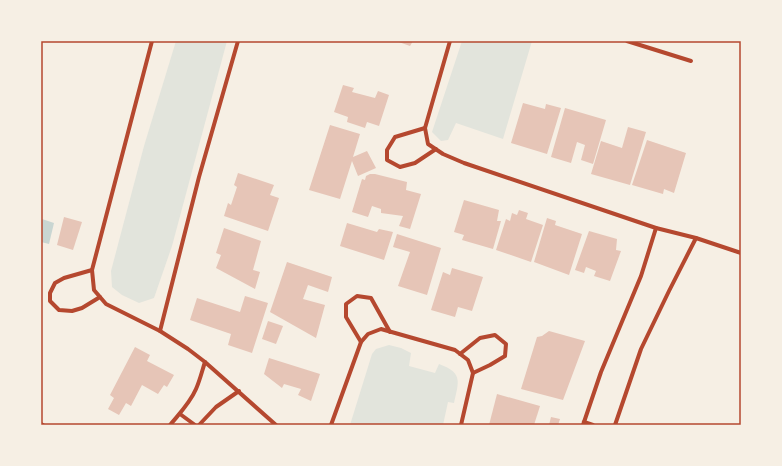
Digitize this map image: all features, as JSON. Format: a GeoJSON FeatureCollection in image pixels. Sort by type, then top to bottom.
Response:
{"type":"FeatureCollection","features":[{"type":"Feature","properties":{"kind":"street"},"geometry":{"type":"LineString","coordinates":[[152,41],[92,270],[94,290],[106,304],[160,331],[188,349],[239,391],[276,425]]}},
{"type":"Feature","properties":{"kind":"street"},"geometry":{"type":"LineString","coordinates":[[160,331],[199,177],[238,41]]}},
{"type":"Feature","properties":{"kind":"street"},"geometry":{"type":"LineString","coordinates":[[450,41],[425,128],[428,144],[443,154],[464,163],[656,228],[696,238],[741,253]]}},
{"type":"Feature","properties":{"kind":"street"},"geometry":{"type":"LineString","coordinates":[[627,41],[691,61]]}},
{"type":"Feature","properties":{"kind":"street"},"geometry":{"type":"LineString","coordinates":[[425,128],[395,137],[387,150],[387,160],[400,167],[415,163],[436,149]]}},
{"type":"Feature","properties":{"kind":"street"},"geometry":{"type":"LineString","coordinates":[[593,425],[583,424],[601,372],[641,276],[656,228]]}},
{"type":"Feature","properties":{"kind":"street"},"geometry":{"type":"LineString","coordinates":[[615,425],[641,350],[669,290],[696,238]]}},
{"type":"Feature","properties":{"kind":"street"},"geometry":{"type":"LineString","coordinates":[[92,270],[64,278],[55,283],[50,293],[50,301],[59,310],[72,311],[82,308],[100,297]]}},
{"type":"Feature","properties":{"kind":"street"},"geometry":{"type":"LineString","coordinates":[[362,342],[346,317],[346,304],[357,296],[370,298],[390,332]]}},
{"type":"Feature","properties":{"kind":"street"},"geometry":{"type":"LineString","coordinates":[[331,425],[362,342],[368,334],[380,329],[455,350],[468,360],[473,373],[461,425]]}},
{"type":"Feature","properties":{"kind":"street"},"geometry":{"type":"LineString","coordinates":[[460,354],[480,338],[495,335],[506,344],[505,356],[473,373]]}},
{"type":"Feature","properties":{"kind":"street"},"geometry":{"type":"LineString","coordinates":[[170,425],[180,414],[196,390],[205,362]]}},
{"type":"Feature","properties":{"kind":"street"},"geometry":{"type":"LineString","coordinates":[[199,425],[216,407],[239,391]]}},
{"type":"Feature","properties":{"kind":"street"},"geometry":{"type":"LineString","coordinates":[[180,414],[195,425]]}},
{"type":"Feature","properties":{"kind":"shaded area"},"geometry":{"type":"Polygon","coordinates":[[[176,41],[227,41],[172,246],[154,298],[139,303],[122,295],[112,287],[111,271],[144,146],[176,41]]]}},
{"type":"Feature","properties":{"kind":"shaded area"},"geometry":{"type":"Polygon","coordinates":[[[462,41],[532,41],[503,139],[456,123],[448,140],[441,141],[432,132],[462,41]]]}},
{"type":"Feature","properties":{"kind":"shaded area"},"geometry":{"type":"Polygon","coordinates":[[[42,219],[54,223],[49,244],[41,242],[42,219]]]}},
{"type":"Feature","properties":{"kind":"shaded area"},"geometry":{"type":"Polygon","coordinates":[[[389,345],[401,348],[411,353],[409,366],[435,373],[439,364],[447,367],[456,374],[458,383],[454,403],[448,402],[443,425],[350,425],[372,354],[376,349],[389,345]]]}},
{"type":"Feature","properties":{"kind":"building"},"geometry":{"type":"Polygon","coordinates":[[[396,41],[413,41],[410,46],[396,41]]]}},
{"type":"Feature","properties":{"kind":"building"},"geometry":{"type":"Polygon","coordinates":[[[343,85],[354,88],[352,92],[375,98],[378,91],[389,95],[379,126],[367,122],[365,128],[347,122],[348,117],[334,112],[343,85]]]}},
{"type":"Feature","properties":{"kind":"building"},"geometry":{"type":"Polygon","coordinates":[[[523,103],[545,109],[546,104],[561,108],[547,154],[511,143],[523,103]]]}},
{"type":"Feature","properties":{"kind":"building"},"geometry":{"type":"Polygon","coordinates":[[[565,108],[606,120],[593,164],[581,160],[585,145],[577,142],[571,163],[551,157],[565,108]]]}},
{"type":"Feature","properties":{"kind":"building"},"geometry":{"type":"Polygon","coordinates":[[[330,125],[360,134],[353,157],[367,151],[376,168],[358,176],[352,161],[340,199],[309,190],[330,125]]]}},
{"type":"Feature","properties":{"kind":"building"},"geometry":{"type":"Polygon","coordinates":[[[628,127],[646,132],[630,185],[591,174],[601,141],[622,148],[628,127]]]}},
{"type":"Feature","properties":{"kind":"building"},"geometry":{"type":"Polygon","coordinates":[[[647,140],[686,153],[674,193],[664,189],[663,194],[632,185],[647,140]]]}},
{"type":"Feature","properties":{"kind":"building"},"geometry":{"type":"Polygon","coordinates":[[[238,173],[274,185],[270,195],[279,198],[268,231],[224,216],[228,203],[231,205],[237,187],[234,185],[238,173]]]}},
{"type":"Feature","properties":{"kind":"building"},"geometry":{"type":"Polygon","coordinates":[[[370,174],[407,182],[406,190],[421,194],[410,229],[399,226],[403,216],[381,213],[381,209],[372,206],[368,217],[352,212],[362,179],[365,180],[366,176],[370,174]]]}},
{"type":"Feature","properties":{"kind":"building"},"geometry":{"type":"Polygon","coordinates":[[[464,200],[499,210],[497,221],[501,221],[493,249],[462,240],[464,235],[454,232],[464,200]]]}},
{"type":"Feature","properties":{"kind":"building"},"geometry":{"type":"Polygon","coordinates":[[[519,210],[528,213],[526,219],[543,225],[531,262],[496,250],[506,219],[510,221],[512,213],[517,215],[519,210]]]}},
{"type":"Feature","properties":{"kind":"building"},"geometry":{"type":"Polygon","coordinates":[[[64,217],[82,222],[73,250],[57,245],[64,217]]]}},
{"type":"Feature","properties":{"kind":"building"},"geometry":{"type":"Polygon","coordinates":[[[547,218],[556,221],[555,225],[582,234],[569,275],[534,262],[547,218]]]}},
{"type":"Feature","properties":{"kind":"building"},"geometry":{"type":"Polygon","coordinates":[[[347,223],[377,232],[379,229],[393,232],[384,260],[340,246],[347,223]]]}},
{"type":"Feature","properties":{"kind":"building"},"geometry":{"type":"Polygon","coordinates":[[[224,228],[261,241],[253,270],[260,272],[255,289],[216,268],[221,255],[216,253],[224,228]]]}},
{"type":"Feature","properties":{"kind":"building"},"geometry":{"type":"Polygon","coordinates":[[[589,231],[617,239],[616,250],[621,251],[610,281],[594,276],[596,271],[586,267],[584,273],[575,270],[589,231]]]}},
{"type":"Feature","properties":{"kind":"building"},"geometry":{"type":"Polygon","coordinates":[[[397,234],[441,248],[427,295],[398,286],[410,252],[393,247],[397,234]]]}},
{"type":"Feature","properties":{"kind":"building"},"geometry":{"type":"Polygon","coordinates":[[[287,262],[332,277],[328,292],[308,285],[303,299],[325,305],[316,338],[270,312],[287,262]]]}},
{"type":"Feature","properties":{"kind":"building"},"geometry":{"type":"Polygon","coordinates":[[[452,268],[483,277],[472,311],[458,307],[455,317],[431,310],[443,272],[450,275],[452,268]]]}},
{"type":"Feature","properties":{"kind":"building"},"geometry":{"type":"Polygon","coordinates":[[[245,296],[268,303],[252,353],[228,345],[231,334],[190,320],[197,298],[240,312],[245,296]]]}},
{"type":"Feature","properties":{"kind":"building"},"geometry":{"type":"Polygon","coordinates":[[[268,321],[283,326],[276,344],[262,339],[268,321]]]}},
{"type":"Feature","properties":{"kind":"building"},"geometry":{"type":"Polygon","coordinates":[[[549,331],[585,341],[563,400],[521,389],[537,337],[542,336],[549,331]]]}},
{"type":"Feature","properties":{"kind":"building"},"geometry":{"type":"Polygon","coordinates":[[[135,347],[150,355],[147,361],[174,375],[167,387],[164,385],[158,394],[142,385],[131,406],[126,403],[119,415],[108,409],[114,398],[110,395],[135,347]]]}},
{"type":"Feature","properties":{"kind":"building"},"geometry":{"type":"Polygon","coordinates":[[[269,358],[320,374],[311,401],[298,395],[301,389],[284,384],[282,388],[264,374],[269,358]]]}},
{"type":"Feature","properties":{"kind":"building"},"geometry":{"type":"Polygon","coordinates":[[[497,394],[540,406],[534,425],[489,425],[497,394]]]}},
{"type":"Feature","properties":{"kind":"building"},"geometry":{"type":"Polygon","coordinates":[[[551,417],[560,419],[558,425],[549,425],[551,417]]]}}]}
